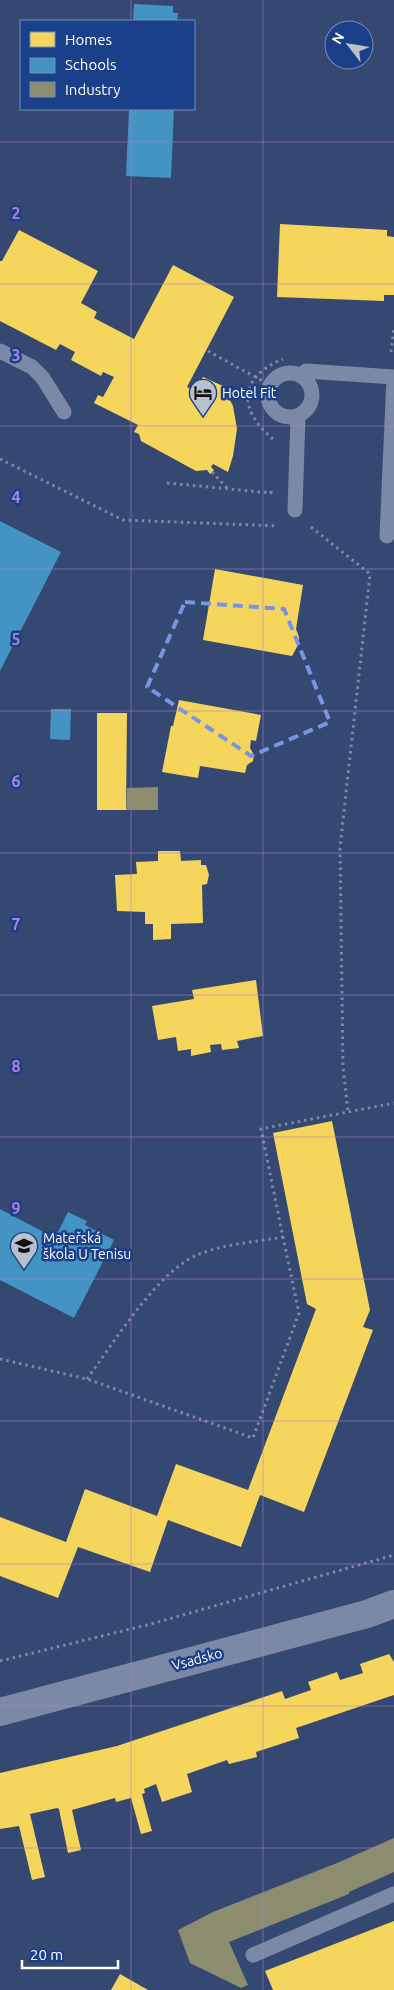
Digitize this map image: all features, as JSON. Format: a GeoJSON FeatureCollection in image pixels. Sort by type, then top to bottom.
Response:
{"type":"FeatureCollection","features":[{"type":"Feature","properties":{"kind":"street","name":"Vsadsko"},"geometry":{"type":"LineString","coordinates":[[0,1712],[367,1614],[394,1604]]}},
{"type":"Feature","properties":{"kind":"lane"},"geometry":{"type":"LineString","coordinates":[[0,351],[32,367],[43,378],[64,412]]}},
{"type":"Feature","properties":{"kind":"lane"},"geometry":{"type":"LineString","coordinates":[[302,376],[306,371],[394,378],[387,536]]}},
{"type":"Feature","properties":{"kind":"lane"},"geometry":{"type":"LineString","coordinates":[[296,373],[302,376],[311,387],[313,394],[308,408],[298,416],[290,418],[276,413],[268,400],[270,385],[274,379],[281,374],[296,373]]}},
{"type":"Feature","properties":{"kind":"lane"},"geometry":{"type":"LineString","coordinates":[[295,510],[298,416]]}},
{"type":"Feature","properties":{"kind":"lane"},"geometry":{"type":"LineString","coordinates":[[253,1955],[394,1894]]}},
{"type":"Feature","properties":{"kind":"path"},"geometry":{"type":"LineString","coordinates":[[208,351],[270,385]]}},
{"type":"Feature","properties":{"kind":"path"},"geometry":{"type":"LineString","coordinates":[[256,377],[248,392],[248,408],[258,423],[275,440]]}},
{"type":"Feature","properties":{"kind":"path"},"geometry":{"type":"LineString","coordinates":[[0,460],[123,520],[282,526]]}},
{"type":"Feature","properties":{"kind":"path"},"geometry":{"type":"LineString","coordinates":[[212,472],[228,489]]}},
{"type":"Feature","properties":{"kind":"path"},"geometry":{"type":"LineString","coordinates":[[167,482],[271,493],[272,484]]}},
{"type":"Feature","properties":{"kind":"path"},"geometry":{"type":"LineString","coordinates":[[301,527],[311,527],[370,574],[340,848],[343,1066],[348,1112]]}},
{"type":"Feature","properties":{"kind":"path"},"geometry":{"type":"LineString","coordinates":[[0,1359],[87,1379],[253,1438],[299,1313],[261,1129],[394,1103]]}},
{"type":"Feature","properties":{"kind":"path"},"geometry":{"type":"LineString","coordinates":[[87,1379],[152,1292],[173,1269],[197,1255],[219,1248],[283,1237]]}},
{"type":"Feature","properties":{"kind":"path"},"geometry":{"type":"LineString","coordinates":[[0,1661],[152,1624],[394,1555]]}},
{"type":"Feature","properties":{"kind":"highlighted area"},"geometry":{"type":"Polygon","coordinates":[[[185,602],[284,609],[330,722],[251,756],[147,687],[185,602]]]}},
{"type":"Feature","properties":{"kind":"building: Homes"},"geometry":{"type":"Polygon","coordinates":[[[280,224],[387,230],[387,236],[394,237],[394,295],[384,295],[384,301],[277,297],[280,224]]]}},
{"type":"Feature","properties":{"kind":"building: Homes"},"geometry":{"type":"Polygon","coordinates":[[[19,230],[98,271],[81,303],[97,312],[94,318],[134,339],[173,265],[234,297],[187,387],[195,391],[203,377],[223,386],[233,406],[237,429],[233,456],[228,472],[213,464],[211,467],[214,470],[210,474],[207,470],[196,471],[141,441],[139,434],[134,432],[138,425],[94,403],[98,395],[103,397],[114,377],[103,372],[101,376],[71,360],[75,352],[60,344],[56,350],[0,321],[0,261],[2,261],[19,230]]]}},
{"type":"Feature","properties":{"kind":"building: Homes"},"geometry":{"type":"Polygon","coordinates":[[[215,569],[303,585],[296,629],[299,637],[298,645],[292,656],[203,640],[215,569]]]}},
{"type":"Feature","properties":{"kind":"building: Homes"},"geometry":{"type":"Polygon","coordinates":[[[179,700],[261,715],[256,741],[251,740],[250,748],[254,755],[253,761],[247,765],[245,773],[200,766],[198,778],[162,772],[171,726],[173,726],[179,700]]]}},
{"type":"Feature","properties":{"kind":"building: Homes"},"geometry":{"type":"Polygon","coordinates":[[[97,713],[127,713],[126,810],[97,810],[97,713]]]}},
{"type":"Feature","properties":{"kind":"building: Homes"},"geometry":{"type":"Polygon","coordinates":[[[158,851],[180,851],[181,861],[201,860],[201,865],[206,865],[209,875],[207,884],[202,885],[203,923],[171,924],[171,939],[153,940],[153,924],[145,924],[145,912],[117,911],[115,875],[137,874],[136,862],[158,861],[158,851]]]}},
{"type":"Feature","properties":{"kind":"building: Homes"},"geometry":{"type":"Polygon","coordinates":[[[256,980],[263,1036],[237,1041],[239,1048],[222,1050],[221,1044],[210,1045],[211,1052],[191,1056],[191,1049],[178,1051],[176,1037],[158,1040],[152,1006],[194,999],[192,990],[256,980]]]}},
{"type":"Feature","properties":{"kind":"building: Homes"},"geometry":{"type":"Polygon","coordinates":[[[332,1121],[370,1310],[363,1327],[373,1330],[304,1512],[260,1495],[241,1547],[168,1520],[150,1572],[78,1547],[58,1598],[0,1576],[0,1517],[66,1542],[85,1489],[157,1516],[176,1464],[248,1490],[316,1309],[307,1304],[273,1133],[332,1121]]]}},
{"type":"Feature","properties":{"kind":"building: Homes"},"geometry":{"type":"Polygon","coordinates":[[[389,1654],[394,1662],[394,1695],[296,1728],[299,1738],[256,1752],[257,1757],[229,1764],[227,1760],[187,1774],[192,1792],[162,1802],[156,1784],[144,1789],[145,1793],[142,1794],[152,1831],[141,1834],[131,1798],[116,1802],[115,1798],[72,1810],[81,1850],[68,1853],[59,1809],[30,1814],[45,1877],[32,1880],[19,1826],[0,1829],[0,1773],[117,1746],[282,1691],[285,1699],[311,1690],[308,1682],[337,1672],[340,1680],[363,1673],[360,1664],[389,1654]]]}},
{"type":"Feature","properties":{"kind":"building: Homes"},"geometry":{"type":"Polygon","coordinates":[[[394,1921],[394,1990],[273,1990],[265,1971],[394,1921]]]}},
{"type":"Feature","properties":{"kind":"building: Homes"},"geometry":{"type":"Polygon","coordinates":[[[120,1974],[148,1990],[111,1990],[120,1974]]]}},
{"type":"Feature","properties":{"kind":"building: Schools"},"geometry":{"type":"Polygon","coordinates":[[[134,4],[173,6],[173,13],[178,13],[177,20],[133,20],[134,4]]]}},
{"type":"Feature","properties":{"kind":"building: Schools"},"geometry":{"type":"Polygon","coordinates":[[[129,110],[174,110],[171,178],[126,176],[129,110]]]}},
{"type":"Feature","properties":{"kind":"building: Schools"},"geometry":{"type":"Polygon","coordinates":[[[0,521],[61,552],[0,671],[0,521]]]}},
{"type":"Feature","properties":{"kind":"building: Schools"},"geometry":{"type":"Polygon","coordinates":[[[51,709],[71,709],[70,740],[50,739],[51,709]]]}},
{"type":"Feature","properties":{"kind":"building: Schools"},"geometry":{"type":"Polygon","coordinates":[[[0,1209],[55,1238],[68,1212],[87,1221],[85,1225],[114,1240],[74,1318],[0,1280],[0,1209]]]}},
{"type":"Feature","properties":{"kind":"building: Industry"},"geometry":{"type":"Polygon","coordinates":[[[158,787],[158,810],[126,810],[127,788],[158,787]]]}},
{"type":"Feature","properties":{"kind":"building: Industry"},"geometry":{"type":"Polygon","coordinates":[[[394,1838],[394,1872],[349,1892],[349,1894],[229,1942],[248,1985],[241,1988],[190,1963],[178,1930],[213,1912],[337,1863],[394,1838]]]}},
{"type":"Feature","properties":{"kind":"place","name":"Hotel Fit"},"geometry":{"type":"Point","coordinates":[203,417]}},
{"type":"Feature","properties":{"kind":"place","name":"Mateřská škola U Tenisu"},"geometry":{"type":"Point","coordinates":[24,1270]}}]}
